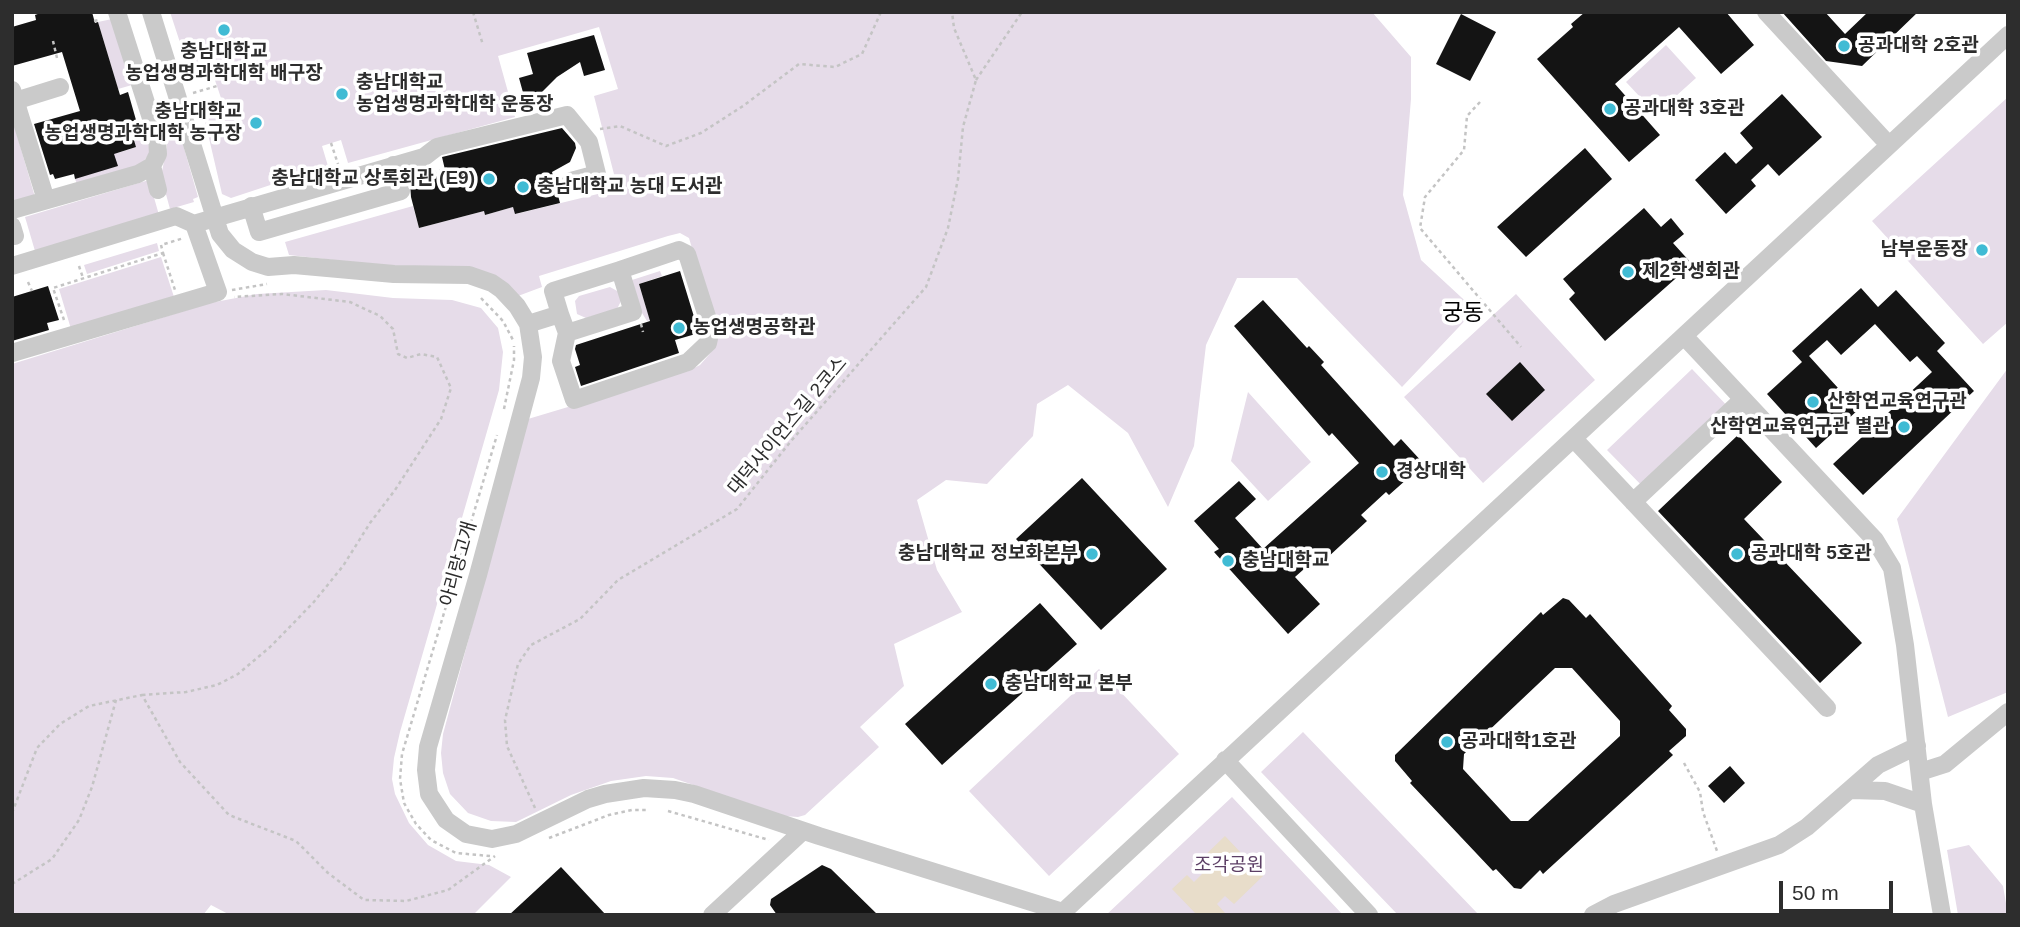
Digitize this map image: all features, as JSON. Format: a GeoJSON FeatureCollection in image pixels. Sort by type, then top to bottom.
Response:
{"type":"FeatureCollection","features":[{"type":"Feature","properties":{"kind":"street"},"geometry":{"type":"LineString","coordinates":[[12,210],[138,174],[152,166],[158,154],[157,137],[117,12]]}},
{"type":"Feature","properties":{"kind":"street"},"geometry":{"type":"LineString","coordinates":[[151,12],[182,93],[214,216]]}},
{"type":"Feature","properties":{"kind":"street"},"geometry":{"type":"LineString","coordinates":[[1766,12],[1889,145]]}},
{"type":"Feature","properties":{"kind":"street"},"geometry":{"type":"LineString","coordinates":[[1063,914],[1225,760],[2008,35]]}},
{"type":"Feature","properties":{"kind":"street"},"geometry":{"type":"LineString","coordinates":[[46,201],[14,96],[60,87]]}},
{"type":"Feature","properties":{"kind":"street"},"geometry":{"type":"LineString","coordinates":[[146,102],[182,93]]}},
{"type":"Feature","properties":{"kind":"street"},"geometry":{"type":"LineString","coordinates":[[189,231],[214,216],[424,157],[437,147],[567,115],[589,142],[597,174],[571,181]]}},
{"type":"Feature","properties":{"kind":"street"},"geometry":{"type":"LineString","coordinates":[[251,206],[258,232],[401,191],[393,165]]}},
{"type":"Feature","properties":{"kind":"street"},"geometry":{"type":"LineString","coordinates":[[152,166],[158,190]]}},
{"type":"Feature","properties":{"kind":"street"},"geometry":{"type":"LineString","coordinates":[[12,266],[176,216],[189,231],[218,292],[12,353]]}},
{"type":"Feature","properties":{"kind":"street","name":"아리랑고개"},"geometry":{"type":"LineString","coordinates":[[214,216],[220,234],[233,250],[252,262],[276,267],[294,265],[394,274],[469,275],[492,283],[502,290],[517,306],[528,324],[533,357],[531,378],[426,759],[429,794],[446,820],[466,834],[483,839],[516,834],[588,799],[616,791],[667,789],[717,801],[1063,914]]}},
{"type":"Feature","properties":{"kind":"street"},"geometry":{"type":"LineString","coordinates":[[679,250],[687,254],[711,329],[708,343],[688,362],[574,400],[561,361],[567,333],[560,314],[553,291],[679,250]]}},
{"type":"Feature","properties":{"kind":"street"},"geometry":{"type":"LineString","coordinates":[[567,333],[634,313],[620,270]]}},
{"type":"Feature","properties":{"kind":"street"},"geometry":{"type":"LineString","coordinates":[[528,324],[560,314]]}},
{"type":"Feature","properties":{"kind":"street"},"geometry":{"type":"LineString","coordinates":[[1684,336],[1875,540],[1888,560],[1898,600],[1923,804],[1942,915]]}},
{"type":"Feature","properties":{"kind":"street"},"geometry":{"type":"LineString","coordinates":[[1633,502],[1742,400]]}},
{"type":"Feature","properties":{"kind":"street"},"geometry":{"type":"LineString","coordinates":[[1574,439],[1827,708]]}},
{"type":"Feature","properties":{"kind":"street"},"geometry":{"type":"LineString","coordinates":[[1920,772],[1945,764],[2008,712]]}},
{"type":"Feature","properties":{"kind":"street"},"geometry":{"type":"LineString","coordinates":[[1593,915],[1614,904],[1779,845],[1800,833],[1878,765],[1917,746]]}},
{"type":"Feature","properties":{"kind":"street"},"geometry":{"type":"LineString","coordinates":[[1225,760],[1369,915]]}},
{"type":"Feature","properties":{"kind":"street"},"geometry":{"type":"LineString","coordinates":[[1850,790],[1885,791],[1923,804]]}},
{"type":"Feature","properties":{"kind":"street"},"geometry":{"type":"LineString","coordinates":[[712,915],[803,831]]}},
{"type":"Feature","properties":{"kind":"path"},"geometry":{"type":"LineString","coordinates":[[473,12],[483,45]]}},
{"type":"Feature","properties":{"kind":"path"},"geometry":{"type":"LineString","coordinates":[[583,134],[620,126],[666,146],[701,133],[799,64],[835,66],[862,54],[881,12]]}},
{"type":"Feature","properties":{"kind":"path"},"geometry":{"type":"LineString","coordinates":[[952,12],[954,28],[976,80]]}},
{"type":"Feature","properties":{"kind":"path","name":"대덕사이언스길 2코스"},"geometry":{"type":"LineString","coordinates":[[536,812],[507,746],[505,720],[518,664],[531,645],[580,619],[618,580],[737,509],[791,441],[926,286],[948,228],[958,179],[963,127],[976,80],[1022,12]]}},
{"type":"Feature","properties":{"kind":"path"},"geometry":{"type":"LineString","coordinates":[[52,41],[57,58]]}},
{"type":"Feature","properties":{"kind":"path"},"geometry":{"type":"LineString","coordinates":[[182,93],[217,86]]}},
{"type":"Feature","properties":{"kind":"path"},"geometry":{"type":"LineString","coordinates":[[542,96],[553,93],[556,106]]}},
{"type":"Feature","properties":{"kind":"path"},"geometry":{"type":"LineString","coordinates":[[1480,102],[1467,116],[1464,150],[1425,197],[1420,228],[1521,347]]}},
{"type":"Feature","properties":{"kind":"path"},"geometry":{"type":"LineString","coordinates":[[331,143],[338,164]]}},
{"type":"Feature","properties":{"kind":"path"},"geometry":{"type":"LineString","coordinates":[[407,182],[445,169]]}},
{"type":"Feature","properties":{"kind":"path"},"geometry":{"type":"LineString","coordinates":[[178,299],[161,245],[189,231]]}},
{"type":"Feature","properties":{"kind":"path"},"geometry":{"type":"LineString","coordinates":[[67,330],[52,286],[163,253]]}},
{"type":"Feature","properties":{"kind":"path"},"geometry":{"type":"LineString","coordinates":[[79,266],[83,278]]}},
{"type":"Feature","properties":{"kind":"path"},"geometry":{"type":"LineString","coordinates":[[28,282],[32,291]]}},
{"type":"Feature","properties":{"kind":"path"},"geometry":{"type":"LineString","coordinates":[[218,292],[279,283]]}},
{"type":"Feature","properties":{"kind":"path"},"geometry":{"type":"LineString","coordinates":[[12,813],[37,748],[69,718],[89,706],[117,698],[186,692],[217,685],[238,674],[270,647],[344,566],[441,419],[451,388],[437,357],[421,354],[407,358],[398,354],[393,329],[380,316],[350,302],[282,294],[237,298],[218,292]]}},
{"type":"Feature","properties":{"kind":"path"},"geometry":{"type":"LineString","coordinates":[[473,295],[483,299],[503,321],[514,342],[514,360],[503,414]]}},
{"type":"Feature","properties":{"kind":"path"},"geometry":{"type":"LineString","coordinates":[[640,323],[643,332]]}},
{"type":"Feature","properties":{"kind":"path"},"geometry":{"type":"LineString","coordinates":[[142,695],[180,762],[229,815],[296,841],[328,873],[363,900],[406,901],[448,890],[495,856],[456,853],[431,840],[416,824],[404,803],[400,779],[402,754],[500,427]]}},
{"type":"Feature","properties":{"kind":"path"},"geometry":{"type":"LineString","coordinates":[[12,884],[52,859],[79,820],[95,776],[117,698]]}},
{"type":"Feature","properties":{"kind":"path"},"geometry":{"type":"LineString","coordinates":[[1684,763],[1700,792],[1703,812],[1717,852]]}},
{"type":"Feature","properties":{"kind":"path"},"geometry":{"type":"LineString","coordinates":[[546,839],[609,815],[646,810]]}},
{"type":"Feature","properties":{"kind":"path"},"geometry":{"type":"LineString","coordinates":[[668,811],[776,842]]}},
{"type":"Feature","properties":{"kind":"green space"},"geometry":{"type":"Polygon","coordinates":[[[170,12],[1372,12],[1411,57],[1411,99],[1403,195],[1421,260],[1475,310],[1402,387],[1297,278],[1237,278],[1206,345],[1194,446],[1168,507],[1128,433],[1068,385],[1037,404],[1033,436],[987,484],[946,480],[917,500],[937,570],[962,612],[894,644],[904,686],[860,727],[879,747],[805,815],[784,816],[673,778],[646,776],[611,781],[571,795],[516,822],[491,821],[468,813],[450,794],[443,773],[441,753],[443,734],[528,419],[688,371],[700,365],[714,349],[717,334],[689,238],[680,233],[668,236],[539,276],[542,287],[518,296],[482,271],[463,266],[396,267],[289,255],[285,242],[413,206],[419,228],[484,211],[485,215],[513,207],[516,214],[610,191],[616,182],[594,96],[618,89],[599,27],[498,56],[515,117],[348,163],[341,140],[322,146],[328,166],[231,198],[222,194],[202,108],[202,104],[216,99],[222,101],[211,69],[207,75],[196,78],[191,76],[170,12]]]}},
{"type":"Feature","properties":{"kind":"green space"},"geometry":{"type":"Polygon","coordinates":[[[112,19],[132,85],[118,89],[98,22],[112,19]]]}},
{"type":"Feature","properties":{"kind":"green space"},"geometry":{"type":"Polygon","coordinates":[[[1666,45],[1696,78],[1656,114],[1626,82],[1666,45]]]}},
{"type":"Feature","properties":{"kind":"green space","name":"남부운동장"},"geometry":{"type":"Polygon","coordinates":[[[2008,97],[2008,322],[1983,344],[1872,221],[2008,97]]]}},
{"type":"Feature","properties":{"kind":"green space"},"geometry":{"type":"Polygon","coordinates":[[[171,116],[176,120],[198,197],[193,199],[194,202],[170,209],[161,176],[167,147],[167,119],[171,116]]]}},
{"type":"Feature","properties":{"kind":"green space"},"geometry":{"type":"Polygon","coordinates":[[[12,118],[35,197],[12,204],[12,118]]]}},
{"type":"Feature","properties":{"kind":"green space"},"geometry":{"type":"Polygon","coordinates":[[[144,123],[150,152],[140,167],[78,186],[75,179],[110,141],[118,153],[136,147],[130,127],[144,123]]]}},
{"type":"Feature","properties":{"kind":"green space"},"geometry":{"type":"Polygon","coordinates":[[[149,180],[159,215],[35,251],[25,217],[149,180]]]}},
{"type":"Feature","properties":{"kind":"green space"},"geometry":{"type":"Polygon","coordinates":[[[157,243],[159,251],[87,274],[84,265],[157,243]]]}},
{"type":"Feature","properties":{"kind":"green space"},"geometry":{"type":"Polygon","coordinates":[[[161,257],[174,297],[71,329],[59,289],[161,257]]]}},
{"type":"Feature","properties":{"kind":"green space"},"geometry":{"type":"Polygon","coordinates":[[[660,271],[662,276],[639,284],[650,320],[647,321],[632,280],[660,271]]]}},
{"type":"Feature","properties":{"kind":"green space"},"geometry":{"type":"Polygon","coordinates":[[[610,287],[619,292],[622,299],[617,309],[586,318],[577,314],[575,301],[579,296],[610,287]]]}},
{"type":"Feature","properties":{"kind":"green space"},"geometry":{"type":"Polygon","coordinates":[[[326,290],[393,298],[452,300],[481,308],[498,328],[503,352],[499,390],[400,732],[392,779],[395,794],[409,823],[428,845],[456,861],[489,865],[511,877],[473,915],[230,915],[211,905],[203,915],[12,915],[12,364],[210,303],[257,294],[326,290]]]}},
{"type":"Feature","properties":{"kind":"green space"},"geometry":{"type":"Polygon","coordinates":[[[1516,294],[1595,380],[1483,483],[1404,397],[1516,294]]]}},
{"type":"Feature","properties":{"kind":"green space"},"geometry":{"type":"Polygon","coordinates":[[[2008,368],[2008,692],[1948,717],[1897,519],[2008,368]]]}},
{"type":"Feature","properties":{"kind":"green space"},"geometry":{"type":"Polygon","coordinates":[[[1692,369],[1734,413],[1649,493],[1607,450],[1692,369]]]}},
{"type":"Feature","properties":{"kind":"green space"},"geometry":{"type":"Polygon","coordinates":[[[1248,392],[1311,462],[1268,501],[1231,461],[1248,392]]]}},
{"type":"Feature","properties":{"kind":"green space"},"geometry":{"type":"Polygon","coordinates":[[[1099,669],[1179,754],[1049,876],[969,791],[1099,669]]]}},
{"type":"Feature","properties":{"kind":"green space"},"geometry":{"type":"Polygon","coordinates":[[[1303,732],[1479,915],[1398,915],[1261,772],[1303,732]]]}},
{"type":"Feature","properties":{"kind":"green space","name":"조각공원"},"geometry":{"type":"Polygon","coordinates":[[[1232,797],[1343,915],[1106,915],[1232,797]]]}},
{"type":"Feature","properties":{"kind":"green space"},"geometry":{"type":"Polygon","coordinates":[[[1969,845],[2003,886],[2008,915],[1958,915],[1947,850],[1969,845]]]}},
{"type":"Feature","properties":{"kind":"shaded area"},"geometry":{"type":"Polygon","coordinates":[[[1225,836],[1263,876],[1234,904],[1225,896],[1217,904],[1225,913],[1223,915],[1197,915],[1172,889],[1187,875],[1194,882],[1202,874],[1195,865],[1225,836]]]}},
{"type":"Feature","properties":{"kind":"building"},"geometry":{"type":"Polygon","coordinates":[[[43,12],[92,12],[95,23],[98,22],[120,95],[128,92],[136,120],[129,123],[136,147],[114,154],[118,166],[75,179],[74,174],[55,179],[53,174],[50,175],[34,124],[80,111],[62,52],[12,66],[12,27],[36,20],[35,15],[43,12]]]}},
{"type":"Feature","properties":{"kind":"building","name":"공과대학 3호관"},"geometry":{"type":"Polygon","coordinates":[[[1585,12],[1726,12],[1754,45],[1721,74],[1679,27],[1615,84],[1660,135],[1629,162],[1537,59],[1573,27],[1571,24],[1585,12]]]}},
{"type":"Feature","properties":{"kind":"building","name":"공과대학 2호관"},"geometry":{"type":"Polygon","coordinates":[[[1782,12],[1825,12],[1845,34],[1868,12],[1918,12],[1862,66],[1826,61],[1782,12]]]}},
{"type":"Feature","properties":{"kind":"building"},"geometry":{"type":"Polygon","coordinates":[[[1461,14],[1496,32],[1470,81],[1436,64],[1461,14]]]}},
{"type":"Feature","properties":{"kind":"building"},"geometry":{"type":"Polygon","coordinates":[[[594,35],[605,70],[584,76],[580,62],[557,77],[541,93],[544,102],[527,107],[519,78],[533,74],[527,53],[594,35]]]}},
{"type":"Feature","properties":{"kind":"building"},"geometry":{"type":"Polygon","coordinates":[[[1782,94],[1822,137],[1779,176],[1768,164],[1751,180],[1756,186],[1726,214],[1695,180],[1725,152],[1736,164],[1753,148],[1740,133],[1782,94]]]}},
{"type":"Feature","properties":{"kind":"building","name":"충남대학교 상록회관 (E9)"},"geometry":{"type":"Polygon","coordinates":[[[562,128],[576,148],[570,162],[552,172],[560,203],[515,214],[513,207],[485,215],[484,211],[419,228],[410,183],[446,174],[442,157],[562,128]]]}},
{"type":"Feature","properties":{"kind":"building"},"geometry":{"type":"Polygon","coordinates":[[[1585,148],[1612,179],[1526,257],[1497,227],[1585,148]]]}},
{"type":"Feature","properties":{"kind":"building","name":"제2학생회관"},"geometry":{"type":"Polygon","coordinates":[[[1644,208],[1661,227],[1671,218],[1684,234],[1673,243],[1692,264],[1605,341],[1569,299],[1575,293],[1563,279],[1644,208]]]}},
{"type":"Feature","properties":{"kind":"building","name":"농업생명공학관"},"geometry":{"type":"Polygon","coordinates":[[[680,271],[699,333],[675,340],[679,353],[581,386],[575,367],[580,365],[576,345],[650,321],[639,284],[680,271]]]}},
{"type":"Feature","properties":{"kind":"building"},"geometry":{"type":"Polygon","coordinates":[[[48,286],[59,320],[47,323],[49,330],[12,341],[12,297],[48,286]]]}},
{"type":"Feature","properties":{"kind":"building"},"geometry":{"type":"Polygon","coordinates":[[[1861,288],[1878,307],[1896,290],[1945,343],[1937,351],[1974,391],[1863,495],[1833,464],[1932,372],[1917,356],[1910,362],[1875,324],[1841,355],[1827,340],[1809,356],[1858,410],[1816,448],[1767,394],[1802,362],[1792,351],[1861,288]]]}},
{"type":"Feature","properties":{"kind":"building","name":"경상대학"},"geometry":{"type":"Polygon","coordinates":[[[1263,300],[1307,348],[1309,346],[1324,362],[1321,365],[1394,446],[1401,439],[1424,464],[1389,495],[1386,492],[1361,515],[1367,521],[1327,558],[1322,553],[1295,577],[1320,604],[1288,634],[1214,552],[1219,549],[1194,521],[1239,481],[1256,499],[1235,518],[1263,549],[1359,463],[1332,433],[1329,436],[1234,326],[1263,300]]]}},
{"type":"Feature","properties":{"kind":"building"},"geometry":{"type":"Polygon","coordinates":[[[1520,362],[1545,390],[1512,421],[1486,394],[1520,362]]]}},
{"type":"Feature","properties":{"kind":"building","name":"공과대학 5호관"},"geometry":{"type":"Polygon","coordinates":[[[1738,435],[1782,482],[1744,519],[1862,643],[1820,683],[1658,511],[1738,435]]]}},
{"type":"Feature","properties":{"kind":"building","name":"충남대학교 정보화본부"},"geometry":{"type":"Polygon","coordinates":[[[1082,478],[1167,569],[1101,630],[1016,539],[1082,478]]]}},
{"type":"Feature","properties":{"kind":"building","name":"공과대학1호관"},"geometry":{"type":"Polygon","coordinates":[[[1563,598],[1569,600],[1586,618],[1590,614],[1672,706],[1669,710],[1686,729],[1686,736],[1669,751],[1673,755],[1543,874],[1540,870],[1521,889],[1514,888],[1496,869],[1493,871],[1410,783],[1412,781],[1395,761],[1395,755],[1541,612],[1543,615],[1563,598]],[[1555,668],[1464,754],[1463,769],[1511,821],[1528,821],[1620,736],[1620,721],[1572,668],[1555,668]]]}},
{"type":"Feature","properties":{"kind":"building","name":"충남대학교 본부"},"geometry":{"type":"Polygon","coordinates":[[[1040,603],[1077,644],[942,765],[905,724],[1040,603]]]}},
{"type":"Feature","properties":{"kind":"building"},"geometry":{"type":"Polygon","coordinates":[[[1730,766],[1745,783],[1724,803],[1708,786],[1730,766]]]}},
{"type":"Feature","properties":{"kind":"building"},"geometry":{"type":"Polygon","coordinates":[[[822,865],[831,869],[878,915],[777,915],[770,905],[771,899],[822,865]]]}},
{"type":"Feature","properties":{"kind":"building"},"geometry":{"type":"Polygon","coordinates":[[[561,867],[606,915],[509,915],[561,867]]]}},
{"type":"Feature","properties":{"kind":"place","name":"충남대학교 농업생명과학대학 배구장"},"geometry":{"type":"Point","coordinates":[224,30]}},
{"type":"Feature","properties":{"kind":"place","name":"공과대학 2호관"},"geometry":{"type":"Point","coordinates":[1844,46]}},
{"type":"Feature","properties":{"kind":"place","name":"충남대학교 농업생명과학대학 운동장"},"geometry":{"type":"Point","coordinates":[342,94]}},
{"type":"Feature","properties":{"kind":"place","name":"공과대학 3호관"},"geometry":{"type":"Point","coordinates":[1610,109]}},
{"type":"Feature","properties":{"kind":"place","name":"충남대학교 농업생명과학대학 농구장"},"geometry":{"type":"Point","coordinates":[256,123]}},
{"type":"Feature","properties":{"kind":"place","name":"충남대학교 상록회관 (E9)"},"geometry":{"type":"Point","coordinates":[489,179]}},
{"type":"Feature","properties":{"kind":"place","name":"충남대학교 농대 도서관"},"geometry":{"type":"Point","coordinates":[523,187]}},
{"type":"Feature","properties":{"kind":"place","name":"남부운동장"},"geometry":{"type":"Point","coordinates":[1982,250]}},
{"type":"Feature","properties":{"kind":"place","name":"제2학생회관"},"geometry":{"type":"Point","coordinates":[1628,272]}},
{"type":"Feature","properties":{"kind":"place","name":"농업생명공학관"},"geometry":{"type":"Point","coordinates":[679,328]}},
{"type":"Feature","properties":{"kind":"place","name":"산학연교육연구관"},"geometry":{"type":"Point","coordinates":[1813,402]}},
{"type":"Feature","properties":{"kind":"place","name":"산학연교육연구관 별관"},"geometry":{"type":"Point","coordinates":[1904,427]}},
{"type":"Feature","properties":{"kind":"place","name":"경상대학"},"geometry":{"type":"Point","coordinates":[1382,472]}},
{"type":"Feature","properties":{"kind":"place","name":"충남대학교 정보화본부"},"geometry":{"type":"Point","coordinates":[1092,554]}},
{"type":"Feature","properties":{"kind":"place","name":"공과대학 5호관"},"geometry":{"type":"Point","coordinates":[1737,554]}},
{"type":"Feature","properties":{"kind":"place","name":"충남대학교"},"geometry":{"type":"Point","coordinates":[1228,561]}},
{"type":"Feature","properties":{"kind":"place","name":"충남대학교 본부"},"geometry":{"type":"Point","coordinates":[991,684]}},
{"type":"Feature","properties":{"kind":"place","name":"공과대학1호관"},"geometry":{"type":"Point","coordinates":[1447,742]}},
{"type":"Feature","properties":{"kind":"district","name":"궁동"},"geometry":{"type":"Point","coordinates":[1463,314]}}]}
